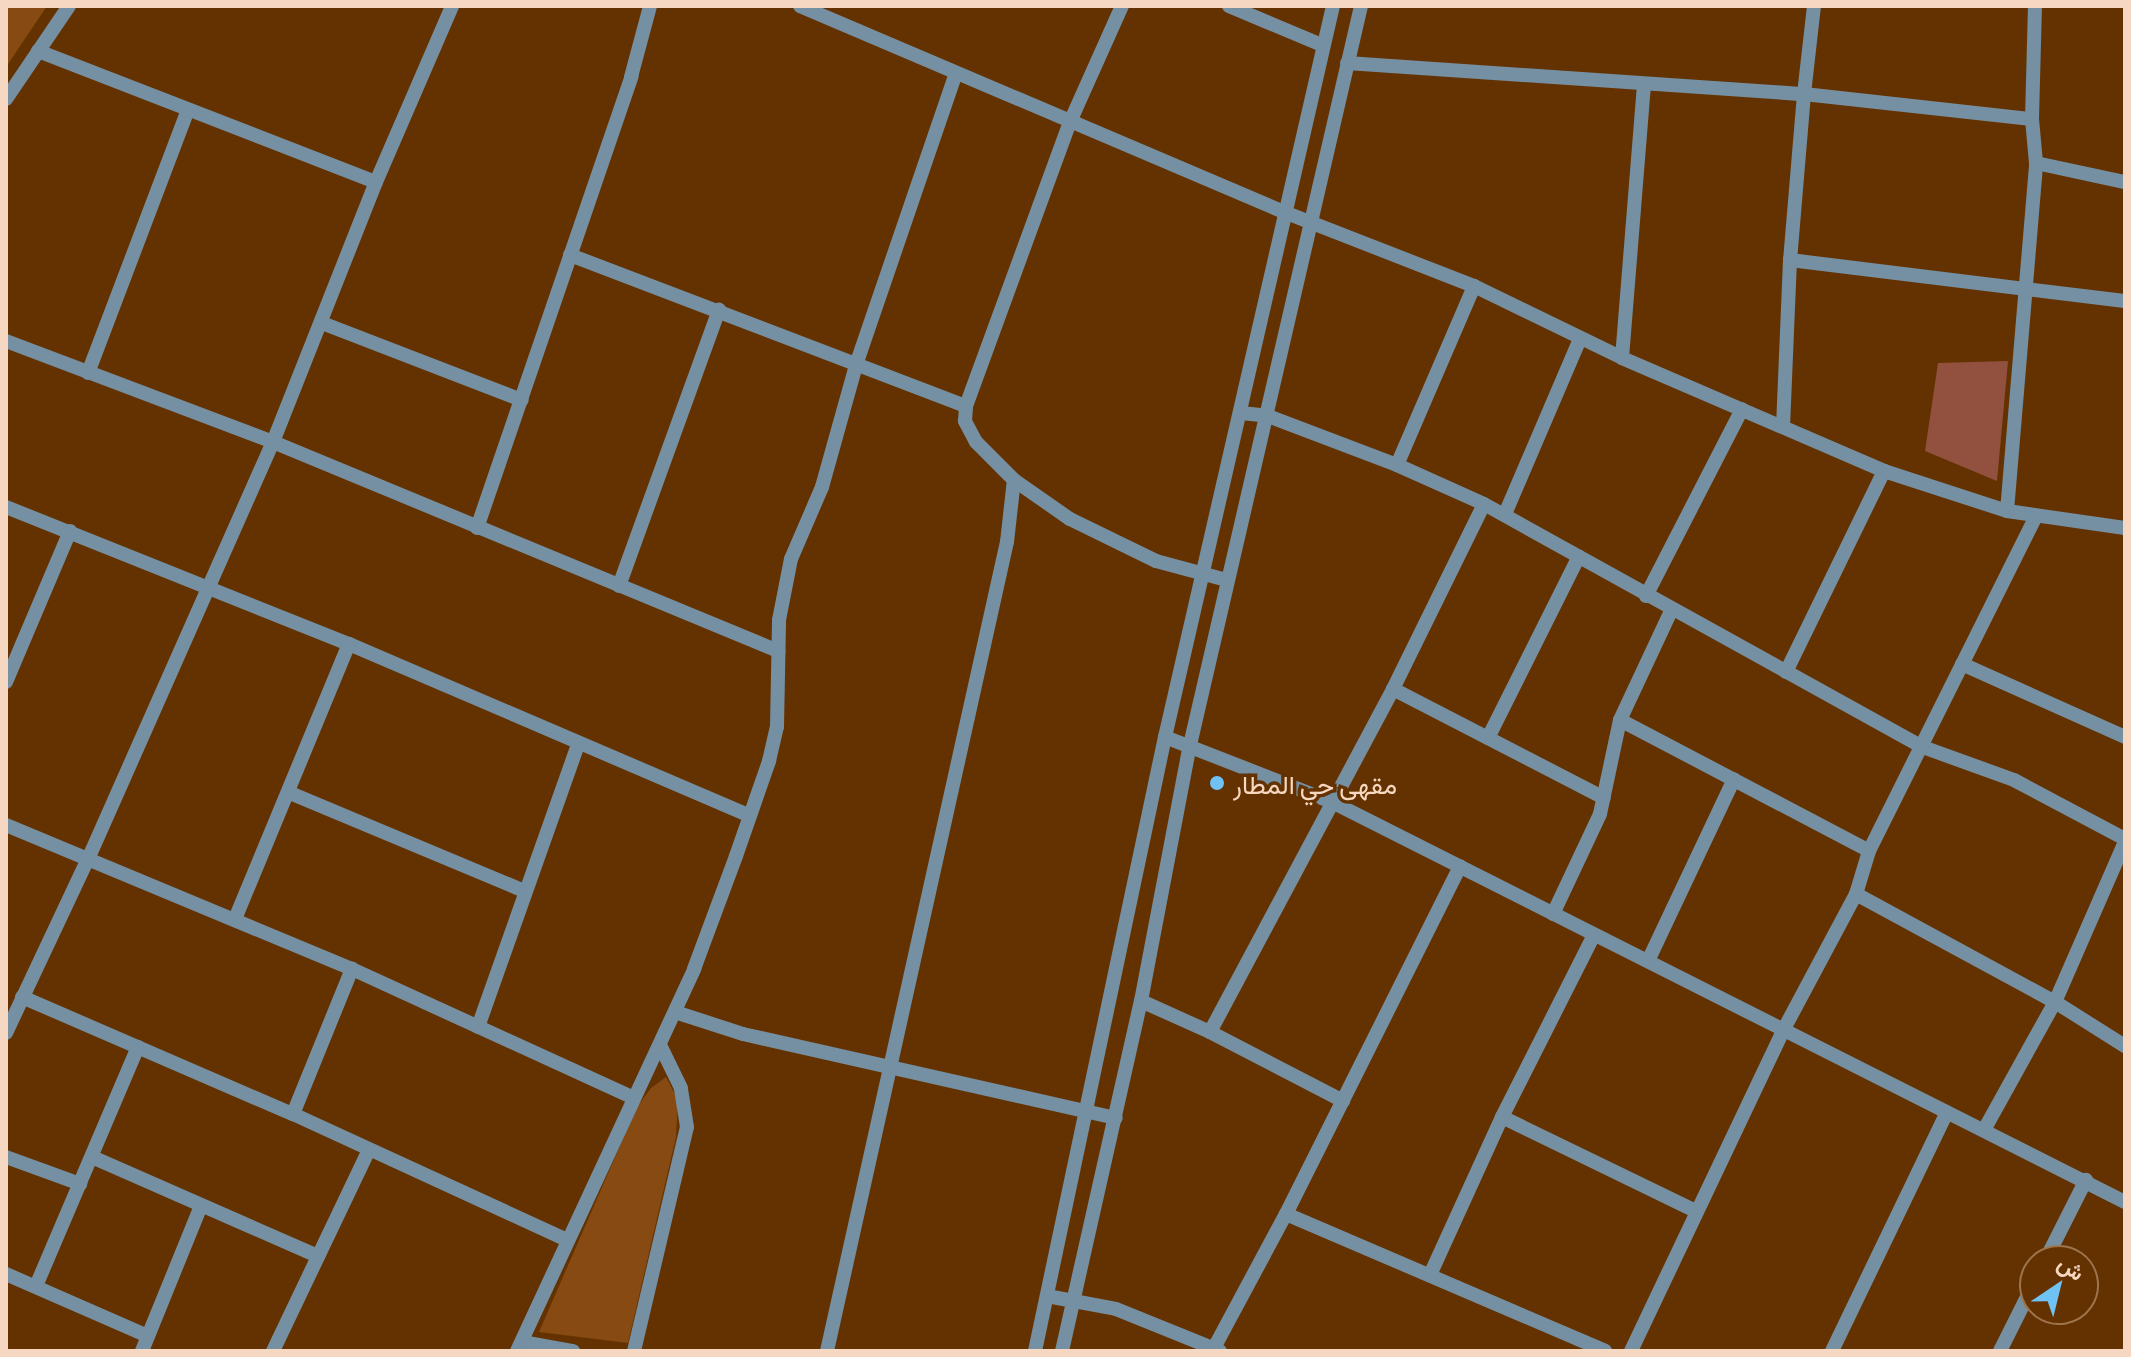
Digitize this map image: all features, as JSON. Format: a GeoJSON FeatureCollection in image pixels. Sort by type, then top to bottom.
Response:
{"type":"FeatureCollection","features":[{"type":"Feature","properties":{"kind":"street"},"geometry":{"type":"LineString","coordinates":[[6,99],[69,6]]}},
{"type":"Feature","properties":{"kind":"street"},"geometry":{"type":"LineString","coordinates":[[6,1033],[89,857],[273,442],[376,182],[452,6]]}},
{"type":"Feature","properties":{"kind":"street"},"geometry":{"type":"LineString","coordinates":[[477,528],[631,77],[650,6]]}},
{"type":"Feature","properties":{"kind":"street"},"geometry":{"type":"LineString","coordinates":[[800,6],[1284,212],[1474,286],[1622,358],[1884,471],[2007,511],[2125,528]]}},
{"type":"Feature","properties":{"kind":"street"},"geometry":{"type":"LineString","coordinates":[[1122,6],[1070,122],[966,406],[965,421],[976,442],[1014,480],[1070,519],[1156,561],[1227,580]]}},
{"type":"Feature","properties":{"kind":"street"},"geometry":{"type":"LineString","coordinates":[[1229,6],[1322,45]]}},
{"type":"Feature","properties":{"kind":"street"},"geometry":{"type":"LineString","coordinates":[[1035,1351],[1165,737],[1205,575],[1284,212],[1333,6]]}},
{"type":"Feature","properties":{"kind":"street"},"geometry":{"type":"LineString","coordinates":[[1062,1351],[1141,1001],[1190,745],[1361,6]]}},
{"type":"Feature","properties":{"kind":"street"},"geometry":{"type":"LineString","coordinates":[[1783,427],[1790,260],[1814,6]]}},
{"type":"Feature","properties":{"kind":"street"},"geometry":{"type":"LineString","coordinates":[[2007,511],[2036,163],[2032,119],[2035,6]]}},
{"type":"Feature","properties":{"kind":"street"},"geometry":{"type":"LineString","coordinates":[[38,51],[376,182]]}},
{"type":"Feature","properties":{"kind":"street"},"geometry":{"type":"LineString","coordinates":[[1347,63],[1804,94],[2032,119]]}},
{"type":"Feature","properties":{"kind":"street"},"geometry":{"type":"LineString","coordinates":[[573,1351],[520,1346],[632,1097],[675,1012],[750,816],[777,727],[782,591],[822,487],[857,362],[956,73]]}},
{"type":"Feature","properties":{"kind":"street"},"geometry":{"type":"LineString","coordinates":[[1622,358],[1644,85]]}},
{"type":"Feature","properties":{"kind":"street"},"geometry":{"type":"LineString","coordinates":[[88,373],[188,110]]}},
{"type":"Feature","properties":{"kind":"street"},"geometry":{"type":"LineString","coordinates":[[2036,163],[2125,182]]}},
{"type":"Feature","properties":{"kind":"street"},"geometry":{"type":"LineString","coordinates":[[570,255],[719,309],[966,406]]}},
{"type":"Feature","properties":{"kind":"street"},"geometry":{"type":"LineString","coordinates":[[1790,260],[2025,286],[2125,301]]}},
{"type":"Feature","properties":{"kind":"street"},"geometry":{"type":"LineString","coordinates":[[1397,465],[1474,286]]}},
{"type":"Feature","properties":{"kind":"street"},"geometry":{"type":"LineString","coordinates":[[619,586],[719,309]]}},
{"type":"Feature","properties":{"kind":"street"},"geometry":{"type":"LineString","coordinates":[[322,323],[522,400]]}},
{"type":"Feature","properties":{"kind":"street"},"geometry":{"type":"LineString","coordinates":[[1505,514],[1580,339]]}},
{"type":"Feature","properties":{"kind":"street"},"geometry":{"type":"LineString","coordinates":[[6,341],[273,442],[778,651]]}},
{"type":"Feature","properties":{"kind":"street"},"geometry":{"type":"LineString","coordinates":[[1646,596],[1742,409]]}},
{"type":"Feature","properties":{"kind":"street"},"geometry":{"type":"LineString","coordinates":[[1241,413],[1268,416],[1397,465],[1505,514],[1671,611],[1920,746],[2014,780],[2125,840],[2055,1002],[1984,1130]]}},
{"type":"Feature","properties":{"kind":"street"},"geometry":{"type":"LineString","coordinates":[[1786,672],[1884,471]]}},
{"type":"Feature","properties":{"kind":"street"},"geometry":{"type":"LineString","coordinates":[[827,1351],[1007,542],[1014,480]]}},
{"type":"Feature","properties":{"kind":"street"},"geometry":{"type":"LineString","coordinates":[[1210,1032],[1393,689],[1484,504]]}},
{"type":"Feature","properties":{"kind":"street"},"geometry":{"type":"LineString","coordinates":[[6,507],[349,644],[750,816]]}},
{"type":"Feature","properties":{"kind":"street"},"geometry":{"type":"LineString","coordinates":[[1631,1351],[1785,1027],[1856,894],[1869,851],[2036,516]]}},
{"type":"Feature","properties":{"kind":"street"},"geometry":{"type":"LineString","coordinates":[[6,682],[70,531]]}},
{"type":"Feature","properties":{"kind":"street"},"geometry":{"type":"LineString","coordinates":[[1488,738],[1579,556]]}},
{"type":"Feature","properties":{"kind":"street"},"geometry":{"type":"LineString","coordinates":[[1553,914],[1604,798],[1620,720],[1671,611]]}},
{"type":"Feature","properties":{"kind":"street"},"geometry":{"type":"LineString","coordinates":[[235,919],[290,793],[349,644]]}},
{"type":"Feature","properties":{"kind":"street"},"geometry":{"type":"LineString","coordinates":[[1962,664],[2125,737]]}},
{"type":"Feature","properties":{"kind":"street"},"geometry":{"type":"LineString","coordinates":[[1393,689],[1604,798]]}},
{"type":"Feature","properties":{"kind":"street"},"geometry":{"type":"LineString","coordinates":[[1620,720],[1869,851]]}},
{"type":"Feature","properties":{"kind":"street"},"geometry":{"type":"LineString","coordinates":[[1165,737],[1332,802],[1594,935],[1785,1027],[2125,1202]]}},
{"type":"Feature","properties":{"kind":"street"},"geometry":{"type":"LineString","coordinates":[[478,1027],[578,744]]}},
{"type":"Feature","properties":{"kind":"street"},"geometry":{"type":"LineString","coordinates":[[1648,961],[1734,779]]}},
{"type":"Feature","properties":{"kind":"street"},"geometry":{"type":"LineString","coordinates":[[290,793],[524,891]]}},
{"type":"Feature","properties":{"kind":"street"},"geometry":{"type":"LineString","coordinates":[[6,825],[352,969],[632,1097]]}},
{"type":"Feature","properties":{"kind":"street"},"geometry":{"type":"LineString","coordinates":[[1047,1296],[1116,1309],[1217,1350],[1460,866]]}},
{"type":"Feature","properties":{"kind":"street"},"geometry":{"type":"LineString","coordinates":[[1856,894],[2055,1002],[2125,1046]]}},
{"type":"Feature","properties":{"kind":"street"},"geometry":{"type":"LineString","coordinates":[[1430,1275],[1502,1117],[1594,935]]}},
{"type":"Feature","properties":{"kind":"street"},"geometry":{"type":"LineString","coordinates":[[293,1114],[352,969]]}},
{"type":"Feature","properties":{"kind":"street"},"geometry":{"type":"LineString","coordinates":[[22,997],[293,1114],[567,1240]]}},
{"type":"Feature","properties":{"kind":"street"},"geometry":{"type":"LineString","coordinates":[[1141,1001],[1210,1032],[1343,1101]]}},
{"type":"Feature","properties":{"kind":"street"},"geometry":{"type":"LineString","coordinates":[[675,1012],[743,1034],[1116,1118]]}},
{"type":"Feature","properties":{"kind":"street"},"geometry":{"type":"LineString","coordinates":[[634,1351],[687,1127],[681,1088],[660,1045]]}},
{"type":"Feature","properties":{"kind":"street"},"geometry":{"type":"LineString","coordinates":[[36,1286],[138,1047]]}},
{"type":"Feature","properties":{"kind":"street"},"geometry":{"type":"LineString","coordinates":[[1832,1351],[1947,1112]]}},
{"type":"Feature","properties":{"kind":"street"},"geometry":{"type":"LineString","coordinates":[[1502,1117],[1696,1211]]}},
{"type":"Feature","properties":{"kind":"street"},"geometry":{"type":"LineString","coordinates":[[273,1351],[369,1150]]}},
{"type":"Feature","properties":{"kind":"street"},"geometry":{"type":"LineString","coordinates":[[6,1157],[80,1184]]}},
{"type":"Feature","properties":{"kind":"street"},"geometry":{"type":"LineString","coordinates":[[92,1157],[318,1256]]}},
{"type":"Feature","properties":{"kind":"street"},"geometry":{"type":"LineString","coordinates":[[2053,1245],[2086,1180]]}},
{"type":"Feature","properties":{"kind":"street"},"geometry":{"type":"LineString","coordinates":[[142,1351],[201,1206]]}},
{"type":"Feature","properties":{"kind":"street"},"geometry":{"type":"LineString","coordinates":[[1286,1214],[1605,1351]]}},
{"type":"Feature","properties":{"kind":"street"},"geometry":{"type":"LineString","coordinates":[[6,1274],[148,1336]]}},
{"type":"Feature","properties":{"kind":"street"},"geometry":{"type":"LineString","coordinates":[[2000,1351],[2019,1313]]}},
{"type":"Feature","properties":{"kind":"shaded area"},"geometry":{"type":"Polygon","coordinates":[[[6,6],[47,6],[6,67],[6,6]]]}},
{"type":"Feature","properties":{"kind":"shaded area"},"geometry":{"type":"Polygon","coordinates":[[[666,1077],[678,1100],[676,1137],[628,1343],[539,1332],[637,1107],[651,1088],[666,1077]]]}},
{"type":"Feature","properties":{"kind":"building"},"geometry":{"type":"Polygon","coordinates":[[[2008,361],[1997,481],[1925,451],[1938,363],[2008,361]]]}},
{"type":"Feature","properties":{"kind":"place","name":"مقهى حي المطار"},"geometry":{"type":"Point","coordinates":[1217,783]}}]}
